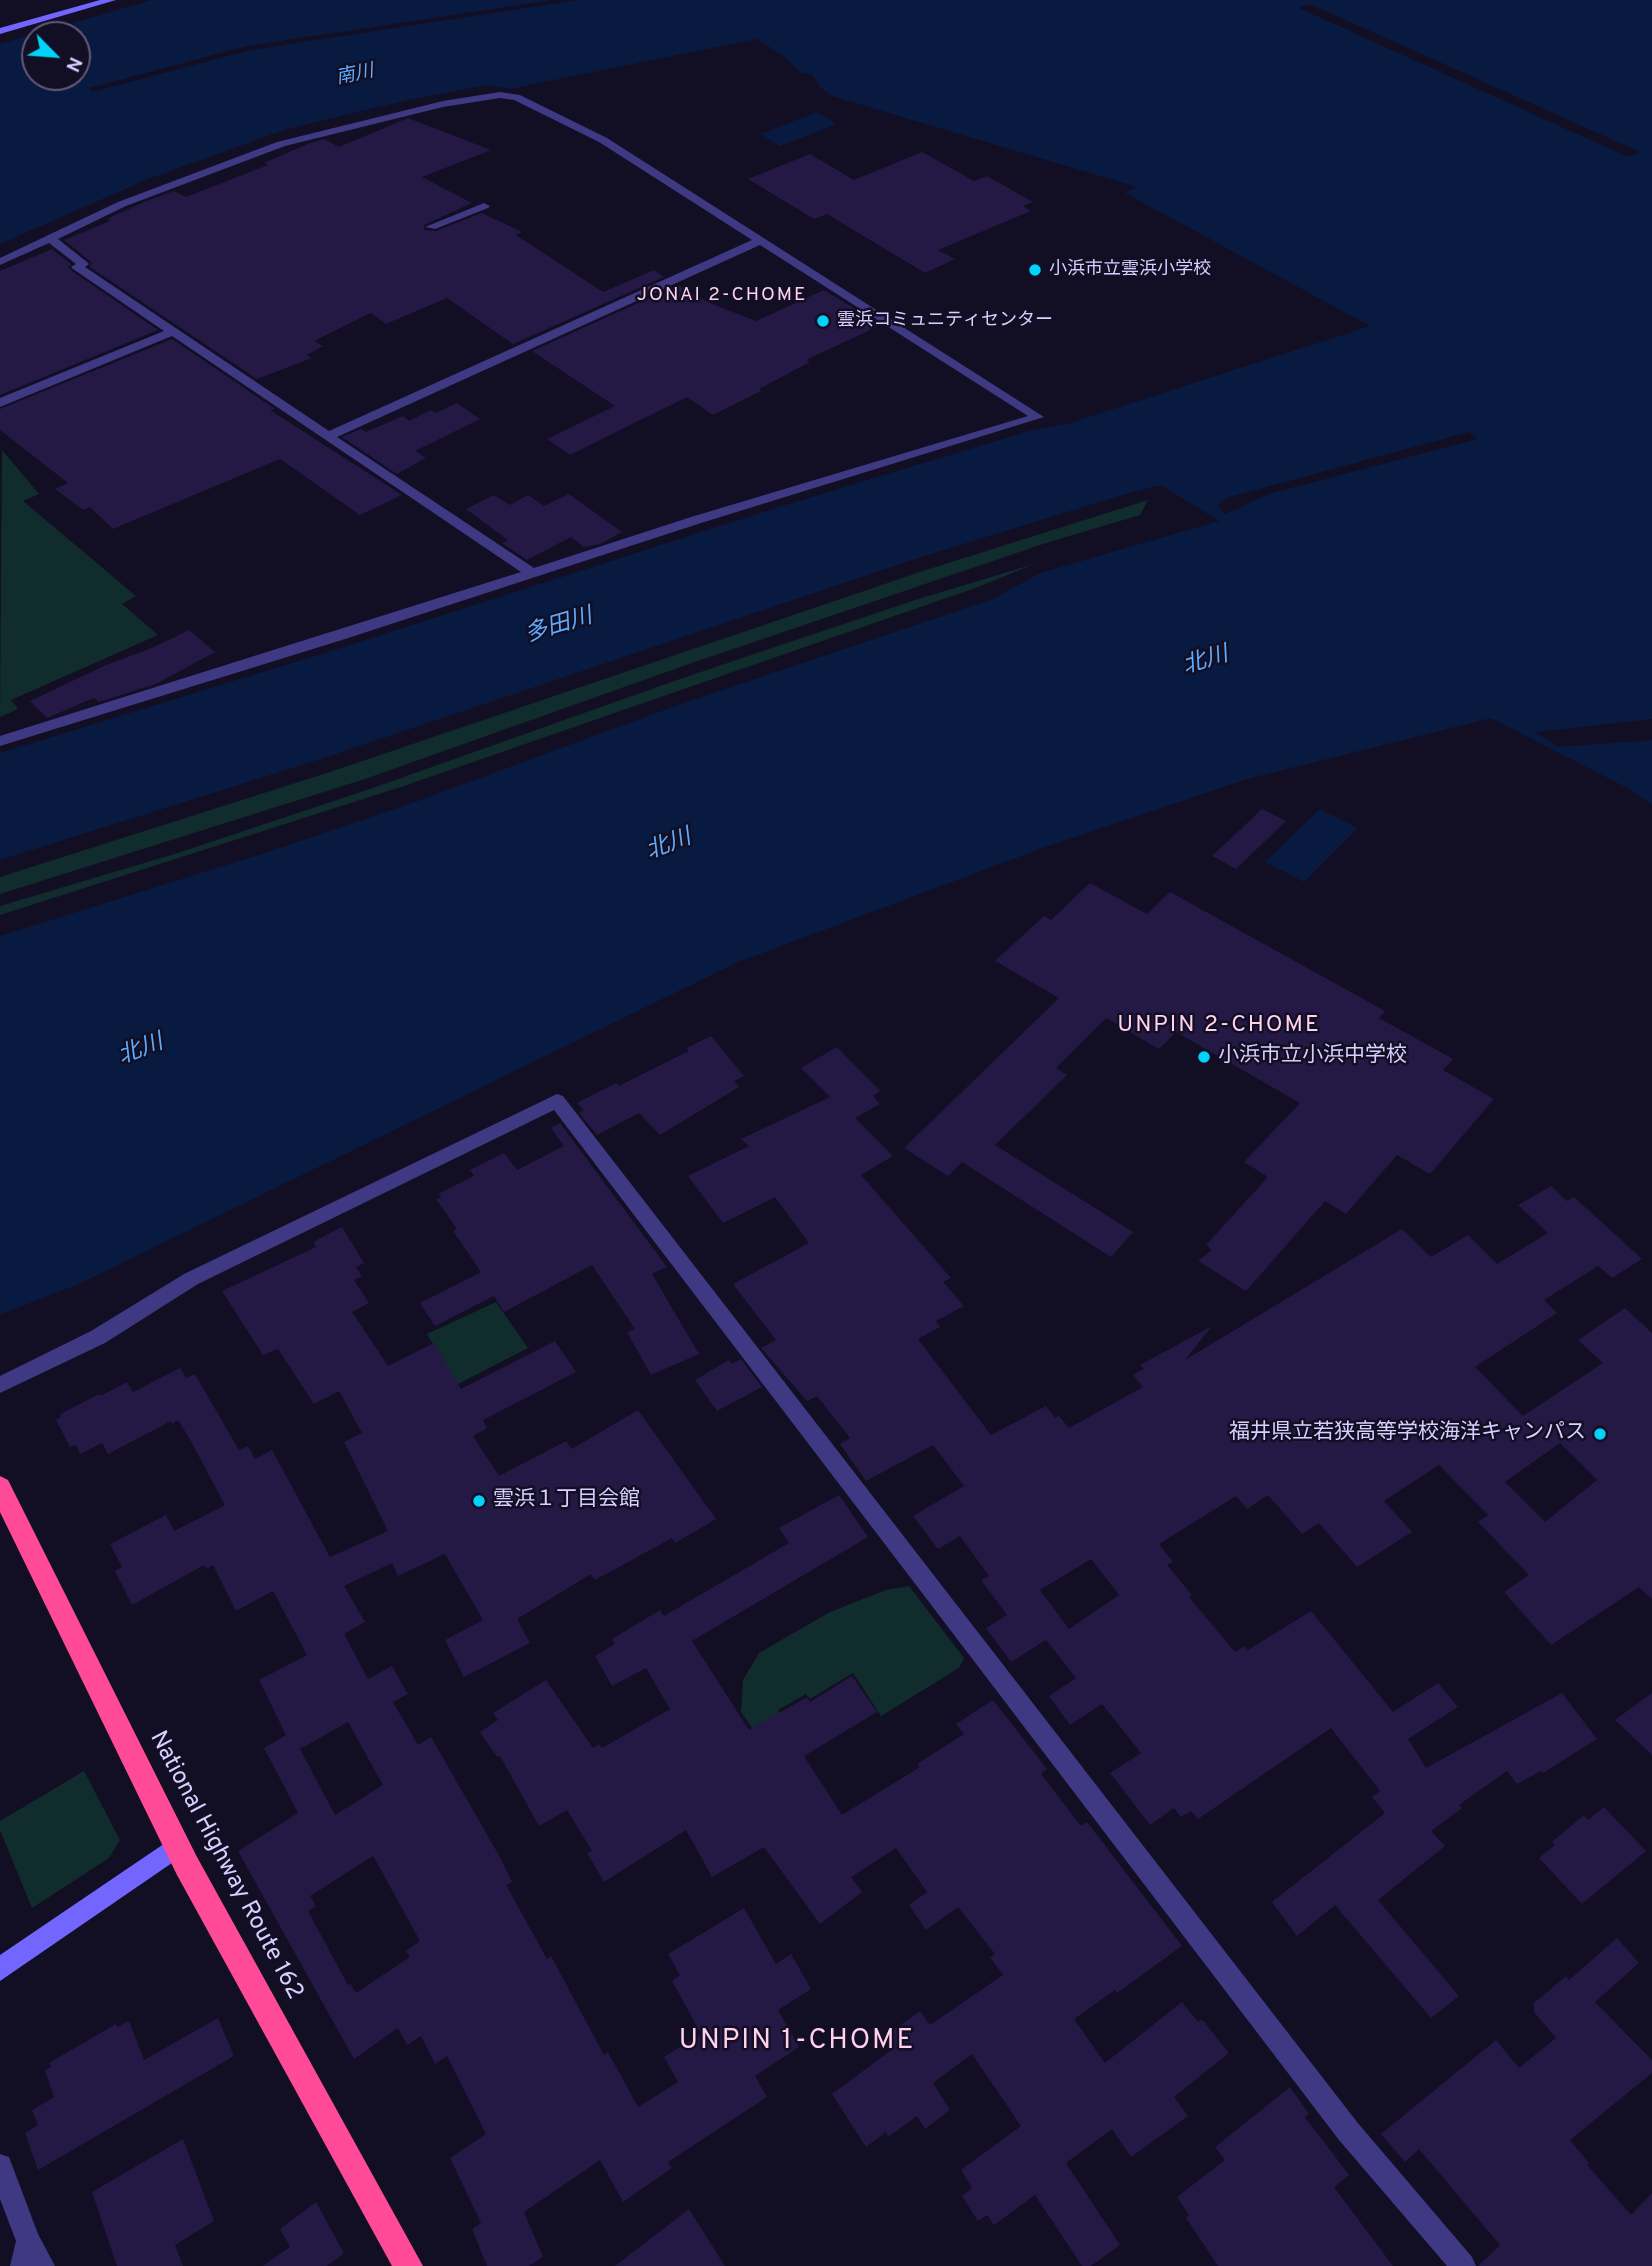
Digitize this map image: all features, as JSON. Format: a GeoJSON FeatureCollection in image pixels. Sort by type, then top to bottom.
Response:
{"type":"FeatureCollection","features":[{"type":"Feature","properties":{"kind":"highway","name":"National Highway Route 162"},"geometry":{"type":"LineString","coordinates":[[0,1487],[177,1846],[408,2266]]}},
{"type":"Feature","properties":{"kind":"street"},"geometry":{"type":"LineString","coordinates":[[0,31],[111,0]]}},
{"type":"Feature","properties":{"kind":"street"},"geometry":{"type":"LineString","coordinates":[[0,262],[162,188],[281,144],[353,124],[500,95],[516,97],[603,140],[1038,417],[696,520],[533,574],[0,741]]}},
{"type":"Feature","properties":{"kind":"street"},"geometry":{"type":"LineString","coordinates":[[431,227],[484,205]]}},
{"type":"Feature","properties":{"kind":"street"},"geometry":{"type":"LineString","coordinates":[[50,238],[80,266],[171,332],[533,574]]}},
{"type":"Feature","properties":{"kind":"street"},"geometry":{"type":"LineString","coordinates":[[328,436],[762,240]]}},
{"type":"Feature","properties":{"kind":"street"},"geometry":{"type":"LineString","coordinates":[[0,403],[171,332]]}},
{"type":"Feature","properties":{"kind":"street"},"geometry":{"type":"LineString","coordinates":[[0,1385],[98,1337],[191,1279],[557,1101],[1348,2131],[1463,2266]]}},
{"type":"Feature","properties":{"kind":"street"},"geometry":{"type":"LineString","coordinates":[[0,1969],[177,1846]]}},
{"type":"Feature","properties":{"kind":"street"},"geometry":{"type":"LineString","coordinates":[[0,2166],[28,2241],[43,2266]]}},
{"type":"Feature","properties":{"kind":"street"},"geometry":{"type":"LineString","coordinates":[[23,2266],[28,2241]]}},
{"type":"Feature","properties":{"kind":"green space"},"geometry":{"type":"Polygon","coordinates":[[[2,450],[39,494],[23,501],[136,596],[122,604],[158,635],[11,700],[18,709],[0,717],[2,450]]]}},
{"type":"Feature","properties":{"kind":"green space"},"geometry":{"type":"Polygon","coordinates":[[[1148,500],[1140,515],[1046,543],[689,664],[365,779],[0,894],[0,877],[330,772],[926,570],[1148,500]]]}},
{"type":"Feature","properties":{"kind":"green space"},"geometry":{"type":"Polygon","coordinates":[[[1034,564],[981,586],[404,786],[0,915],[0,906],[181,852],[367,790],[677,680],[912,601],[1034,564]]]}},
{"type":"Feature","properties":{"kind":"green space"},"geometry":{"type":"Polygon","coordinates":[[[496,1302],[528,1348],[458,1384],[427,1334],[496,1302]]]}},
{"type":"Feature","properties":{"kind":"green space"},"geometry":{"type":"Polygon","coordinates":[[[909,1586],[964,1658],[959,1668],[881,1716],[853,1673],[810,1699],[806,1694],[778,1710],[805,1753],[780,1769],[741,1712],[743,1680],[759,1653],[830,1612],[886,1590],[909,1586]]]}},
{"type":"Feature","properties":{"kind":"green space"},"geometry":{"type":"Polygon","coordinates":[[[84,1771],[120,1840],[109,1858],[32,1908],[0,1830],[0,1821],[84,1771]]]}},
{"type":"Feature","properties":{"kind":"water"},"geometry":{"type":"Polygon","coordinates":[[[152,0],[1652,0],[1652,805],[1631,790],[1491,718],[1247,779],[1040,849],[736,963],[81,1283],[0,1315],[0,936],[268,852],[412,803],[678,705],[993,599],[1040,573],[1219,521],[1161,485],[1119,496],[915,559],[321,759],[0,860],[0,753],[347,646],[779,507],[1029,431],[1067,424],[1370,326],[1125,193],[1137,187],[832,96],[821,88],[812,74],[799,72],[786,58],[757,39],[510,89],[487,85],[408,100],[287,129],[148,179],[0,244],[0,44],[21,38],[21,91],[91,91],[91,21],[79,21],[152,0]]]}},
{"type":"Feature","properties":{"kind":"water"},"geometry":{"type":"Polygon","coordinates":[[[817,112],[837,124],[780,146],[760,134],[817,112]]]}},
{"type":"Feature","properties":{"kind":"water"},"geometry":{"type":"Polygon","coordinates":[[[1320,809],[1358,828],[1304,882],[1265,862],[1320,809]]]}},
{"type":"Feature","properties":{"kind":"pier"},"geometry":{"type":"Polygon","coordinates":[[[552,0],[578,0],[251,50],[91,91],[91,87],[247,46],[552,0]]]}},
{"type":"Feature","properties":{"kind":"pier"},"geometry":{"type":"Polygon","coordinates":[[[1310,4],[1640,152],[1628,157],[1299,8],[1310,4]]]}},
{"type":"Feature","properties":{"kind":"pier"},"geometry":{"type":"Polygon","coordinates":[[[1469,432],[1477,439],[1269,494],[1225,514],[1217,506],[1226,498],[1469,432]]]}},
{"type":"Feature","properties":{"kind":"pier"},"geometry":{"type":"Polygon","coordinates":[[[1652,719],[1652,740],[1558,747],[1535,732],[1652,719]]]}},
{"type":"Feature","properties":{"kind":"building"},"geometry":{"type":"Polygon","coordinates":[[[408,118],[491,150],[422,177],[472,203],[424,225],[424,230],[436,231],[482,213],[522,232],[516,235],[603,292],[654,270],[664,277],[513,344],[447,298],[386,324],[371,313],[314,341],[323,346],[307,355],[312,358],[257,379],[90,267],[91,262],[64,240],[110,221],[107,219],[144,202],[174,191],[186,197],[268,165],[264,163],[310,143],[324,139],[339,147],[408,118]]]}},
{"type":"Feature","properties":{"kind":"building"},"geometry":{"type":"Polygon","coordinates":[[[922,152],[974,181],[987,176],[1033,202],[1023,206],[1031,211],[938,250],[955,259],[925,273],[827,214],[814,219],[748,179],[810,154],[854,180],[922,152]]]}},
{"type":"Feature","properties":{"kind":"building"},"geometry":{"type":"Polygon","coordinates":[[[52,249],[71,264],[68,267],[72,271],[158,330],[0,395],[0,271],[52,249]]]}},
{"type":"Feature","properties":{"kind":"building"},"geometry":{"type":"Polygon","coordinates":[[[678,285],[712,304],[756,321],[824,290],[881,325],[806,360],[810,362],[713,415],[687,397],[570,455],[547,439],[615,406],[532,351],[678,285]]]}},
{"type":"Feature","properties":{"kind":"building"},"geometry":{"type":"Polygon","coordinates":[[[172,339],[275,409],[270,410],[402,495],[360,515],[280,459],[113,529],[90,507],[83,510],[55,489],[68,483],[0,430],[0,409],[172,339]]]}},
{"type":"Feature","properties":{"kind":"building"},"geometry":{"type":"Polygon","coordinates":[[[457,403],[480,419],[415,451],[426,458],[397,474],[342,437],[361,429],[366,432],[403,416],[409,421],[431,410],[436,413],[457,403]]]}},
{"type":"Feature","properties":{"kind":"building"},"geometry":{"type":"Polygon","coordinates":[[[569,494],[622,532],[600,544],[584,547],[571,537],[527,560],[502,543],[508,540],[466,509],[494,495],[510,505],[528,495],[544,506],[569,494]]]}},
{"type":"Feature","properties":{"kind":"building"},"geometry":{"type":"Polygon","coordinates":[[[189,630],[215,652],[156,684],[99,702],[94,698],[47,718],[30,701],[106,665],[152,648],[189,630]]]}},
{"type":"Feature","properties":{"kind":"building"},"geometry":{"type":"Polygon","coordinates":[[[1262,809],[1286,821],[1236,869],[1212,856],[1262,809]]]}},
{"type":"Feature","properties":{"kind":"building"},"geometry":{"type":"Polygon","coordinates":[[[1090,883],[1147,914],[1170,892],[1385,1011],[1379,1018],[1453,1059],[1443,1070],[1494,1099],[1430,1174],[1397,1155],[1346,1214],[1325,1201],[1246,1291],[1198,1261],[1212,1250],[1206,1245],[1268,1177],[1244,1162],[1300,1103],[1176,1032],[1159,1049],[1106,1018],[1056,1068],[1067,1075],[995,1145],[1133,1232],[1111,1257],[962,1162],[948,1176],[904,1148],[1059,998],[995,961],[1044,916],[1051,920],[1090,883]]]}},
{"type":"Feature","properties":{"kind":"building"},"geometry":{"type":"Polygon","coordinates":[[[711,1036],[744,1076],[734,1081],[739,1087],[660,1135],[639,1113],[597,1135],[579,1113],[584,1110],[577,1103],[616,1083],[619,1086],[689,1051],[687,1048],[711,1036]]]}},
{"type":"Feature","properties":{"kind":"building"},"geometry":{"type":"Polygon","coordinates":[[[837,1047],[880,1091],[873,1096],[880,1104],[855,1118],[893,1156],[861,1175],[951,1278],[943,1282],[964,1306],[936,1321],[940,1327],[918,1339],[991,1435],[1046,1406],[1055,1418],[1059,1416],[1069,1428],[1143,1387],[1133,1375],[1144,1369],[1140,1365],[1212,1326],[1185,1360],[1402,1229],[1431,1257],[1468,1235],[1497,1264],[1548,1233],[1518,1205],[1551,1186],[1567,1201],[1574,1197],[1642,1259],[1612,1278],[1598,1266],[1544,1300],[1557,1313],[1475,1367],[1523,1416],[1603,1363],[1578,1340],[1625,1308],[1652,1333],[1652,1599],[1639,1587],[1551,1645],[1504,1592],[1529,1575],[1478,1522],[1488,1515],[1439,1465],[1384,1501],[1412,1532],[1357,1567],[1319,1523],[1302,1534],[1268,1495],[1247,1509],[1236,1496],[1159,1544],[1173,1562],[1167,1565],[1192,1595],[1189,1597],[1235,1652],[1244,1646],[1248,1650],[1311,1611],[1393,1712],[1438,1683],[1458,1707],[1408,1739],[1426,1768],[1562,1693],[1597,1739],[1543,1773],[1541,1771],[1517,1784],[1507,1771],[1459,1805],[1462,1808],[1431,1831],[1445,1846],[1378,1900],[1459,1996],[1431,2018],[1335,1905],[1297,1936],[1272,1902],[1385,1813],[1372,1797],[1380,1791],[1331,1728],[1198,1819],[1191,1811],[1181,1817],[1174,1808],[1150,1825],[1110,1773],[1141,1753],[1102,1704],[1070,1725],[1049,1696],[1076,1678],[1046,1640],[1011,1662],[986,1628],[1007,1615],[981,1580],[989,1576],[960,1536],[938,1549],[913,1516],[964,1486],[933,1445],[866,1481],[840,1444],[850,1438],[817,1396],[807,1401],[761,1348],[776,1340],[733,1284],[809,1243],[775,1197],[723,1223],[688,1176],[749,1146],[741,1139],[830,1097],[801,1068],[837,1047]],[[1560,1443],[1505,1482],[1545,1522],[1597,1480],[1560,1443]],[[1091,1559],[1040,1590],[1069,1629],[1119,1595],[1091,1559]]]}},
{"type":"Feature","properties":{"kind":"building"},"geometry":{"type":"Polygon","coordinates":[[[560,1123],[667,1267],[652,1274],[699,1354],[651,1375],[627,1332],[635,1329],[592,1265],[504,1312],[494,1296],[435,1326],[420,1303],[481,1272],[453,1231],[457,1229],[436,1199],[441,1197],[438,1194],[474,1176],[470,1170],[504,1153],[517,1170],[564,1146],[551,1128],[560,1123]]]}},
{"type":"Feature","properties":{"kind":"building"},"geometry":{"type":"Polygon","coordinates":[[[342,1227],[364,1263],[356,1267],[362,1276],[354,1280],[369,1303],[352,1312],[388,1366],[434,1343],[461,1389],[555,1341],[576,1372],[483,1420],[487,1428],[473,1436],[499,1476],[566,1441],[572,1449],[638,1410],[716,1519],[675,1543],[672,1538],[595,1580],[591,1574],[517,1619],[530,1643],[464,1677],[445,1640],[483,1620],[445,1554],[398,1576],[392,1563],[344,1586],[365,1622],[344,1634],[368,1679],[392,1666],[408,1694],[393,1702],[418,1745],[431,1737],[500,1857],[512,1882],[506,1885],[547,1959],[551,1956],[604,2055],[608,2052],[638,2107],[678,2082],[664,2057],[701,2034],[672,1981],[680,1975],[668,1954],[744,1908],[776,1964],[791,1954],[811,1989],[778,2010],[799,2047],[755,2076],[767,2097],[668,2162],[672,2168],[623,2202],[600,2160],[524,2212],[543,2257],[529,2266],[487,2266],[472,2229],[481,2223],[450,2158],[486,2134],[447,2056],[435,2064],[421,2036],[407,2045],[398,2028],[354,2059],[238,1851],[298,1813],[264,1748],[286,1735],[259,1680],[307,1655],[273,1591],[236,1611],[213,1565],[206,1569],[204,1565],[132,1605],[115,1571],[122,1567],[110,1544],[166,1515],[174,1531],[225,1505],[189,1438],[178,1420],[172,1424],[171,1421],[108,1454],[102,1443],[80,1454],[76,1445],[70,1447],[56,1420],[61,1417],[60,1414],[127,1382],[133,1392],[180,1368],[186,1378],[195,1374],[239,1450],[248,1446],[255,1459],[272,1450],[330,1557],[388,1531],[344,1442],[362,1433],[339,1391],[314,1404],[278,1349],[263,1355],[222,1291],[316,1247],[313,1242],[342,1227]],[[348,1722],[300,1749],[335,1815],[383,1785],[348,1722]],[[373,1856],[310,1896],[316,1906],[308,1911],[348,1985],[350,1983],[356,1993],[410,1957],[406,1951],[420,1941],[373,1856]]]}},
{"type":"Feature","properties":{"kind":"building"},"geometry":{"type":"Polygon","coordinates":[[[741,1359],[762,1387],[717,1411],[695,1380],[729,1360],[732,1364],[741,1359]]]}},
{"type":"Feature","properties":{"kind":"building"},"geometry":{"type":"Polygon","coordinates":[[[839,1495],[868,1537],[692,1641],[749,1730],[807,1697],[810,1702],[852,1676],[877,1712],[804,1756],[842,1815],[920,1767],[917,1764],[964,1734],[956,1724],[993,1700],[1047,1769],[1041,1774],[1081,1826],[1087,1822],[1182,1946],[1117,1993],[1115,1990],[1074,2019],[1105,2063],[1182,2002],[1198,2022],[1202,2019],[1229,2053],[1174,2097],[1188,2116],[1131,2157],[1112,2129],[1066,2163],[1120,2245],[1091,2266],[1082,2266],[1035,2195],[994,2225],[987,2215],[978,2221],[962,2196],[972,2188],[961,2170],[1021,2126],[972,2054],[933,2083],[950,2110],[925,2129],[917,2116],[888,2137],[886,2132],[866,2147],[832,2094],[894,2048],[885,2036],[920,2011],[930,2025],[1003,1975],[990,1957],[995,1954],[958,1907],[926,1930],[909,1905],[927,1892],[896,1848],[851,1877],[862,1892],[820,1924],[764,1847],[712,1877],[686,1830],[604,1882],[587,1853],[592,1851],[567,1810],[539,1826],[500,1756],[497,1757],[480,1732],[498,1720],[493,1713],[546,1680],[593,1748],[599,1744],[602,1748],[670,1709],[646,1668],[612,1686],[595,1656],[615,1644],[612,1639],[660,1610],[664,1616],[789,1543],[779,1528],[839,1495]]]}},
{"type":"Feature","properties":{"kind":"building"},"geometry":{"type":"Polygon","coordinates":[[[1652,1693],[1652,1755],[1615,1720],[1652,1693]]]}},
{"type":"Feature","properties":{"kind":"building"},"geometry":{"type":"Polygon","coordinates":[[[1604,1807],[1646,1851],[1582,1904],[1539,1858],[1555,1845],[1552,1842],[1584,1815],[1588,1820],[1604,1807]]]}},
{"type":"Feature","properties":{"kind":"building"},"geometry":{"type":"Polygon","coordinates":[[[1617,1938],[1639,1963],[1595,2002],[1652,2060],[1652,2073],[1570,2140],[1589,2163],[1587,2165],[1631,2215],[1652,2193],[1652,2266],[1478,2266],[1500,2245],[1419,2149],[1405,2162],[1381,2134],[1496,2040],[1519,2068],[1556,2038],[1534,2012],[1534,2003],[1566,1976],[1569,1980],[1617,1938]]]}},
{"type":"Feature","properties":{"kind":"building"},"geometry":{"type":"Polygon","coordinates":[[[218,2018],[234,2056],[38,2170],[25,2133],[38,2125],[32,2110],[54,2097],[45,2071],[51,2067],[49,2063],[116,2024],[117,2027],[129,2021],[144,2060],[218,2018]]]}},
{"type":"Feature","properties":{"kind":"building"},"geometry":{"type":"Polygon","coordinates":[[[1290,2087],[1309,2114],[1305,2117],[1349,2175],[1334,2187],[1393,2266],[1218,2266],[1186,2218],[1189,2215],[1177,2197],[1225,2160],[1215,2147],[1290,2087]]]}},
{"type":"Feature","properties":{"kind":"building"},"geometry":{"type":"Polygon","coordinates":[[[183,2139],[214,2221],[175,2245],[183,2266],[117,2266],[92,2192],[183,2139]]]}},
{"type":"Feature","properties":{"kind":"building"},"geometry":{"type":"Polygon","coordinates":[[[316,2202],[344,2253],[327,2266],[263,2266],[290,2247],[280,2229],[316,2202]]]}},
{"type":"Feature","properties":{"kind":"building"},"geometry":{"type":"Polygon","coordinates":[[[689,2209],[725,2266],[615,2266],[689,2209]]]}},
{"type":"Feature","properties":{"kind":"place","name":"小浜市立雲浜小学校"},"geometry":{"type":"Point","coordinates":[1035,270]}},
{"type":"Feature","properties":{"kind":"place","name":"雲浜コミュニティセンター"},"geometry":{"type":"Point","coordinates":[823,321]}},
{"type":"Feature","properties":{"kind":"place","name":"小浜市立小浜中学校"},"geometry":{"type":"Point","coordinates":[1204,1057]}},
{"type":"Feature","properties":{"kind":"place","name":"福井県立若狭高等学校海洋キャンパス"},"geometry":{"type":"Point","coordinates":[1600,1434]}},
{"type":"Feature","properties":{"kind":"place","name":"雲浜１丁目会館"},"geometry":{"type":"Point","coordinates":[479,1501]}},
{"type":"Feature","properties":{"kind":"district","name":"JONAI 2-CHOME"},"geometry":{"type":"Point","coordinates":[722,296]}},
{"type":"Feature","properties":{"kind":"district","name":"UNPIN 2-CHOME"},"geometry":{"type":"Point","coordinates":[1219,1026]}},
{"type":"Feature","properties":{"kind":"district","name":"UNPIN 1-CHOME"},"geometry":{"type":"Point","coordinates":[797,2042]}},
{"type":"Feature","properties":{"kind":"water label","name":"南川"},"geometry":{"type":"Point","coordinates":[355,76]}},
{"type":"Feature","properties":{"kind":"water label","name":"多田川"},"geometry":{"type":"Point","coordinates":[559,627]}},
{"type":"Feature","properties":{"kind":"water label","name":"北川"},"geometry":{"type":"Point","coordinates":[1206,662]}},
{"type":"Feature","properties":{"kind":"water label","name":"北川"},"geometry":{"type":"Point","coordinates":[669,846]}},
{"type":"Feature","properties":{"kind":"water label","name":"北川"},"geometry":{"type":"Point","coordinates":[141,1051]}}]}
